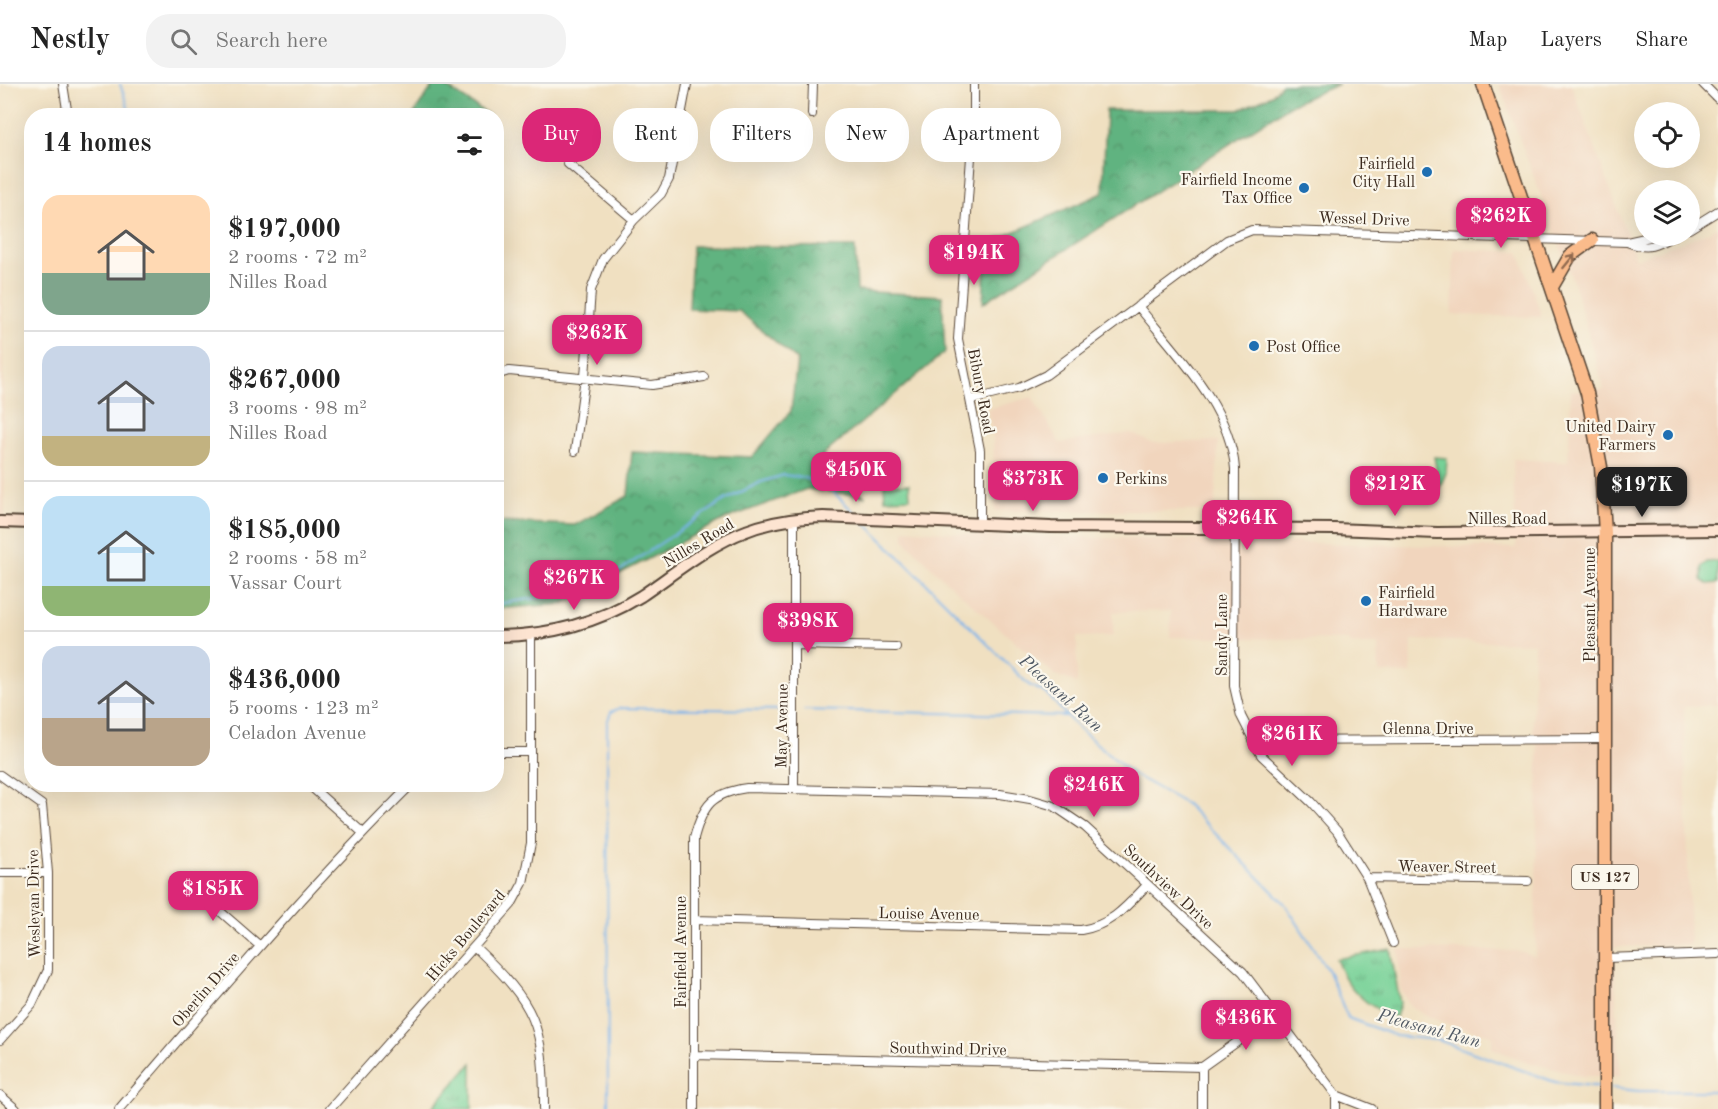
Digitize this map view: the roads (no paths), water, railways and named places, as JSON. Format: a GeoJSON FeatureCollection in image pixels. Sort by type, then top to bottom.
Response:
{"type":"FeatureCollection","features":[{"type":"Feature","properties":{"kind":"main road","name":"Pleasant Avenue"},"geometry":{"type":"LineString","coordinates":[[1483,84],[1592,411],[1602,467],[1605,533],[1605,1109]]}},
{"type":"Feature","properties":{"kind":"main road"},"geometry":{"type":"LineString","coordinates":[[1552,287],[1570,256],[1592,240]]}},
{"type":"Feature","properties":{"kind":"street"},"geometry":{"type":"LineString","coordinates":[[63,84],[67,108]]}},
{"type":"Feature","properties":{"kind":"street"},"geometry":{"type":"LineString","coordinates":[[575,451],[585,377],[591,290],[603,259],[634,220],[661,194],[669,179],[687,84]]}},
{"type":"Feature","properties":{"kind":"street"},"geometry":{"type":"LineString","coordinates":[[812,108],[813,84]]}},
{"type":"Feature","properties":{"kind":"street","name":"Bibury Road"},"geometry":{"type":"LineString","coordinates":[[974,84],[974,115],[958,339],[980,450],[980,524]]}},
{"type":"Feature","properties":{"kind":"street"},"geometry":{"type":"LineString","coordinates":[[1703,84],[1718,99]]}},
{"type":"Feature","properties":{"kind":"street"},"geometry":{"type":"LineString","coordinates":[[568,164],[634,220]]}},
{"type":"Feature","properties":{"kind":"street"},"geometry":{"type":"LineString","coordinates":[[1700,222],[1718,211]]}},
{"type":"Feature","properties":{"kind":"street","name":"Wessel Drive"},"geometry":{"type":"LineString","coordinates":[[971,400],[1019,388],[1046,375],[1227,240],[1252,230],[1634,240]]}},
{"type":"Feature","properties":{"kind":"street","name":"Wessel Drive"},"geometry":{"type":"LineString","coordinates":[[1627,242],[1634,245]]}},
{"type":"Feature","properties":{"kind":"street","name":"Sandy Lane"},"geometry":{"type":"LineString","coordinates":[[1138,306],[1206,393],[1226,428],[1234,460],[1234,686],[1241,716],[1261,755],[1311,802],[1337,831],[1367,878],[1393,943]]}},
{"type":"Feature","properties":{"kind":"street"},"geometry":{"type":"LineString","coordinates":[[504,373],[509,371],[666,385],[704,377]]}},
{"type":"Feature","properties":{"kind":"street","name":"Nilles Road"},"geometry":{"type":"LineString","coordinates":[[504,636],[531,634],[569,627],[608,613],[639,597],[720,543],[745,531],[794,519],[823,517],[980,524],[1456,534],[1718,530]]}},
{"type":"Feature","properties":{"kind":"street","name":"May Avenue"},"geometry":{"type":"LineString","coordinates":[[794,519],[796,645],[794,789]]}},
{"type":"Feature","properties":{"kind":"street"},"geometry":{"type":"LineString","coordinates":[[0,522],[24,523]]}},
{"type":"Feature","properties":{"kind":"street","name":"Hicks Boulevard"},"geometry":{"type":"LineString","coordinates":[[330,1109],[475,947],[510,905],[523,883],[531,843],[531,634]]}},
{"type":"Feature","properties":{"kind":"street"},"geometry":{"type":"LineString","coordinates":[[796,645],[896,646]]}},
{"type":"Feature","properties":{"kind":"street","name":"Glenna Drive"},"geometry":{"type":"LineString","coordinates":[[1252,741],[1605,739]]}},
{"type":"Feature","properties":{"kind":"street"},"geometry":{"type":"LineString","coordinates":[[504,752],[531,752]]}},
{"type":"Feature","properties":{"kind":"street","name":"Wesleyan Drive"},"geometry":{"type":"LineString","coordinates":[[0,775],[42,805],[48,873],[48,970],[32,1004],[0,1040]]}},
{"type":"Feature","properties":{"kind":"street","name":"Southview Drive"},"geometry":{"type":"LineString","coordinates":[[712,801],[728,791],[794,789],[1000,794],[1054,806],[1077,820],[1243,972],[1336,1095]]}},
{"type":"Feature","properties":{"kind":"street"},"geometry":{"type":"LineString","coordinates":[[317,792],[363,833]]}},
{"type":"Feature","properties":{"kind":"street","name":"Oberlin Drive"},"geometry":{"type":"LineString","coordinates":[[119,1109],[260,946],[363,833],[404,792]]}},
{"type":"Feature","properties":{"kind":"street","name":"Fairfield Avenue"},"geometry":{"type":"LineString","coordinates":[[694,1109],[694,838],[700,814],[712,801]]}},
{"type":"Feature","properties":{"kind":"street"},"geometry":{"type":"LineString","coordinates":[[0,873],[48,873]]}},
{"type":"Feature","properties":{"kind":"street","name":"Weaver Street"},"geometry":{"type":"LineString","coordinates":[[1367,878],[1528,881]]}},
{"type":"Feature","properties":{"kind":"street"},"geometry":{"type":"LineString","coordinates":[[183,879],[260,946]]}},
{"type":"Feature","properties":{"kind":"street","name":"Louise Avenue"},"geometry":{"type":"LineString","coordinates":[[694,920],[1081,930],[1097,927],[1115,918],[1147,885]]}},
{"type":"Feature","properties":{"kind":"street"},"geometry":{"type":"LineString","coordinates":[[475,947],[516,989],[532,1016],[544,1059],[544,1109]]}},
{"type":"Feature","properties":{"kind":"street"},"geometry":{"type":"LineString","coordinates":[[1606,958],[1717,953]]}},
{"type":"Feature","properties":{"kind":"street"},"geometry":{"type":"LineString","coordinates":[[1202,1109],[1202,1067],[1275,1015]]}},
{"type":"Feature","properties":{"kind":"street","name":"Southwind Drive"},"geometry":{"type":"LineString","coordinates":[[693,1055],[1202,1067]]}},
{"type":"Feature","properties":{"kind":"street"},"geometry":{"type":"LineString","coordinates":[[0,1095],[16,1109]]}},
{"type":"Feature","properties":{"kind":"street"},"geometry":{"type":"LineString","coordinates":[[1336,1109],[1336,1095],[1372,1109]]}},
{"type":"Feature","properties":{"kind":"waterway","name":"Pleasant Run"},"geometry":{"type":"LineString","coordinates":[[120,84],[128,108]]}},
{"type":"Feature","properties":{"kind":"waterway","name":"Pleasant Run"},"geometry":{"type":"LineString","coordinates":[[504,603],[579,592],[615,574],[725,500],[761,482],[784,475],[805,478],[831,490],[856,514]]}},
{"type":"Feature","properties":{"kind":"waterway","name":"Pleasant Run"},"geometry":{"type":"LineString","coordinates":[[864,522],[1029,685],[1046,693],[1076,726],[1131,773],[1186,804],[1285,904],[1328,971],[1348,1018],[1396,1036],[1438,1040],[1555,1082],[1602,1087]]}},
{"type":"Feature","properties":{"kind":"waterway"},"geometry":{"type":"LineString","coordinates":[[608,1109],[607,723],[611,712],[620,708],[785,710]]}},
{"type":"Feature","properties":{"kind":"waterway"},"geometry":{"type":"LineString","coordinates":[[804,710],[1065,716]]}},
{"type":"Feature","properties":{"kind":"waterway","name":"Pleasant Run"},"geometry":{"type":"LineString","coordinates":[[1610,1088],[1639,1091],[1718,1091]]}},
{"type":"Feature","properties":{"kind":"place","name":"Fairfield City Hall"},"geometry":{"type":"Point","coordinates":[1427,172]}},
{"type":"Feature","properties":{"kind":"place","name":"Fairfield Income Tax Office"},"geometry":{"type":"Point","coordinates":[1304,188]}},
{"type":"Feature","properties":{"kind":"place","name":"Post Office"},"geometry":{"type":"Point","coordinates":[1254,346]}},
{"type":"Feature","properties":{"kind":"place","name":"United Dairy Farmers"},"geometry":{"type":"Point","coordinates":[1668,435]}},
{"type":"Feature","properties":{"kind":"place","name":"Perkins"},"geometry":{"type":"Point","coordinates":[1103,478]}},
{"type":"Feature","properties":{"kind":"place","name":"Fairfield Hardware"},"geometry":{"type":"Point","coordinates":[1366,601]}}]}
